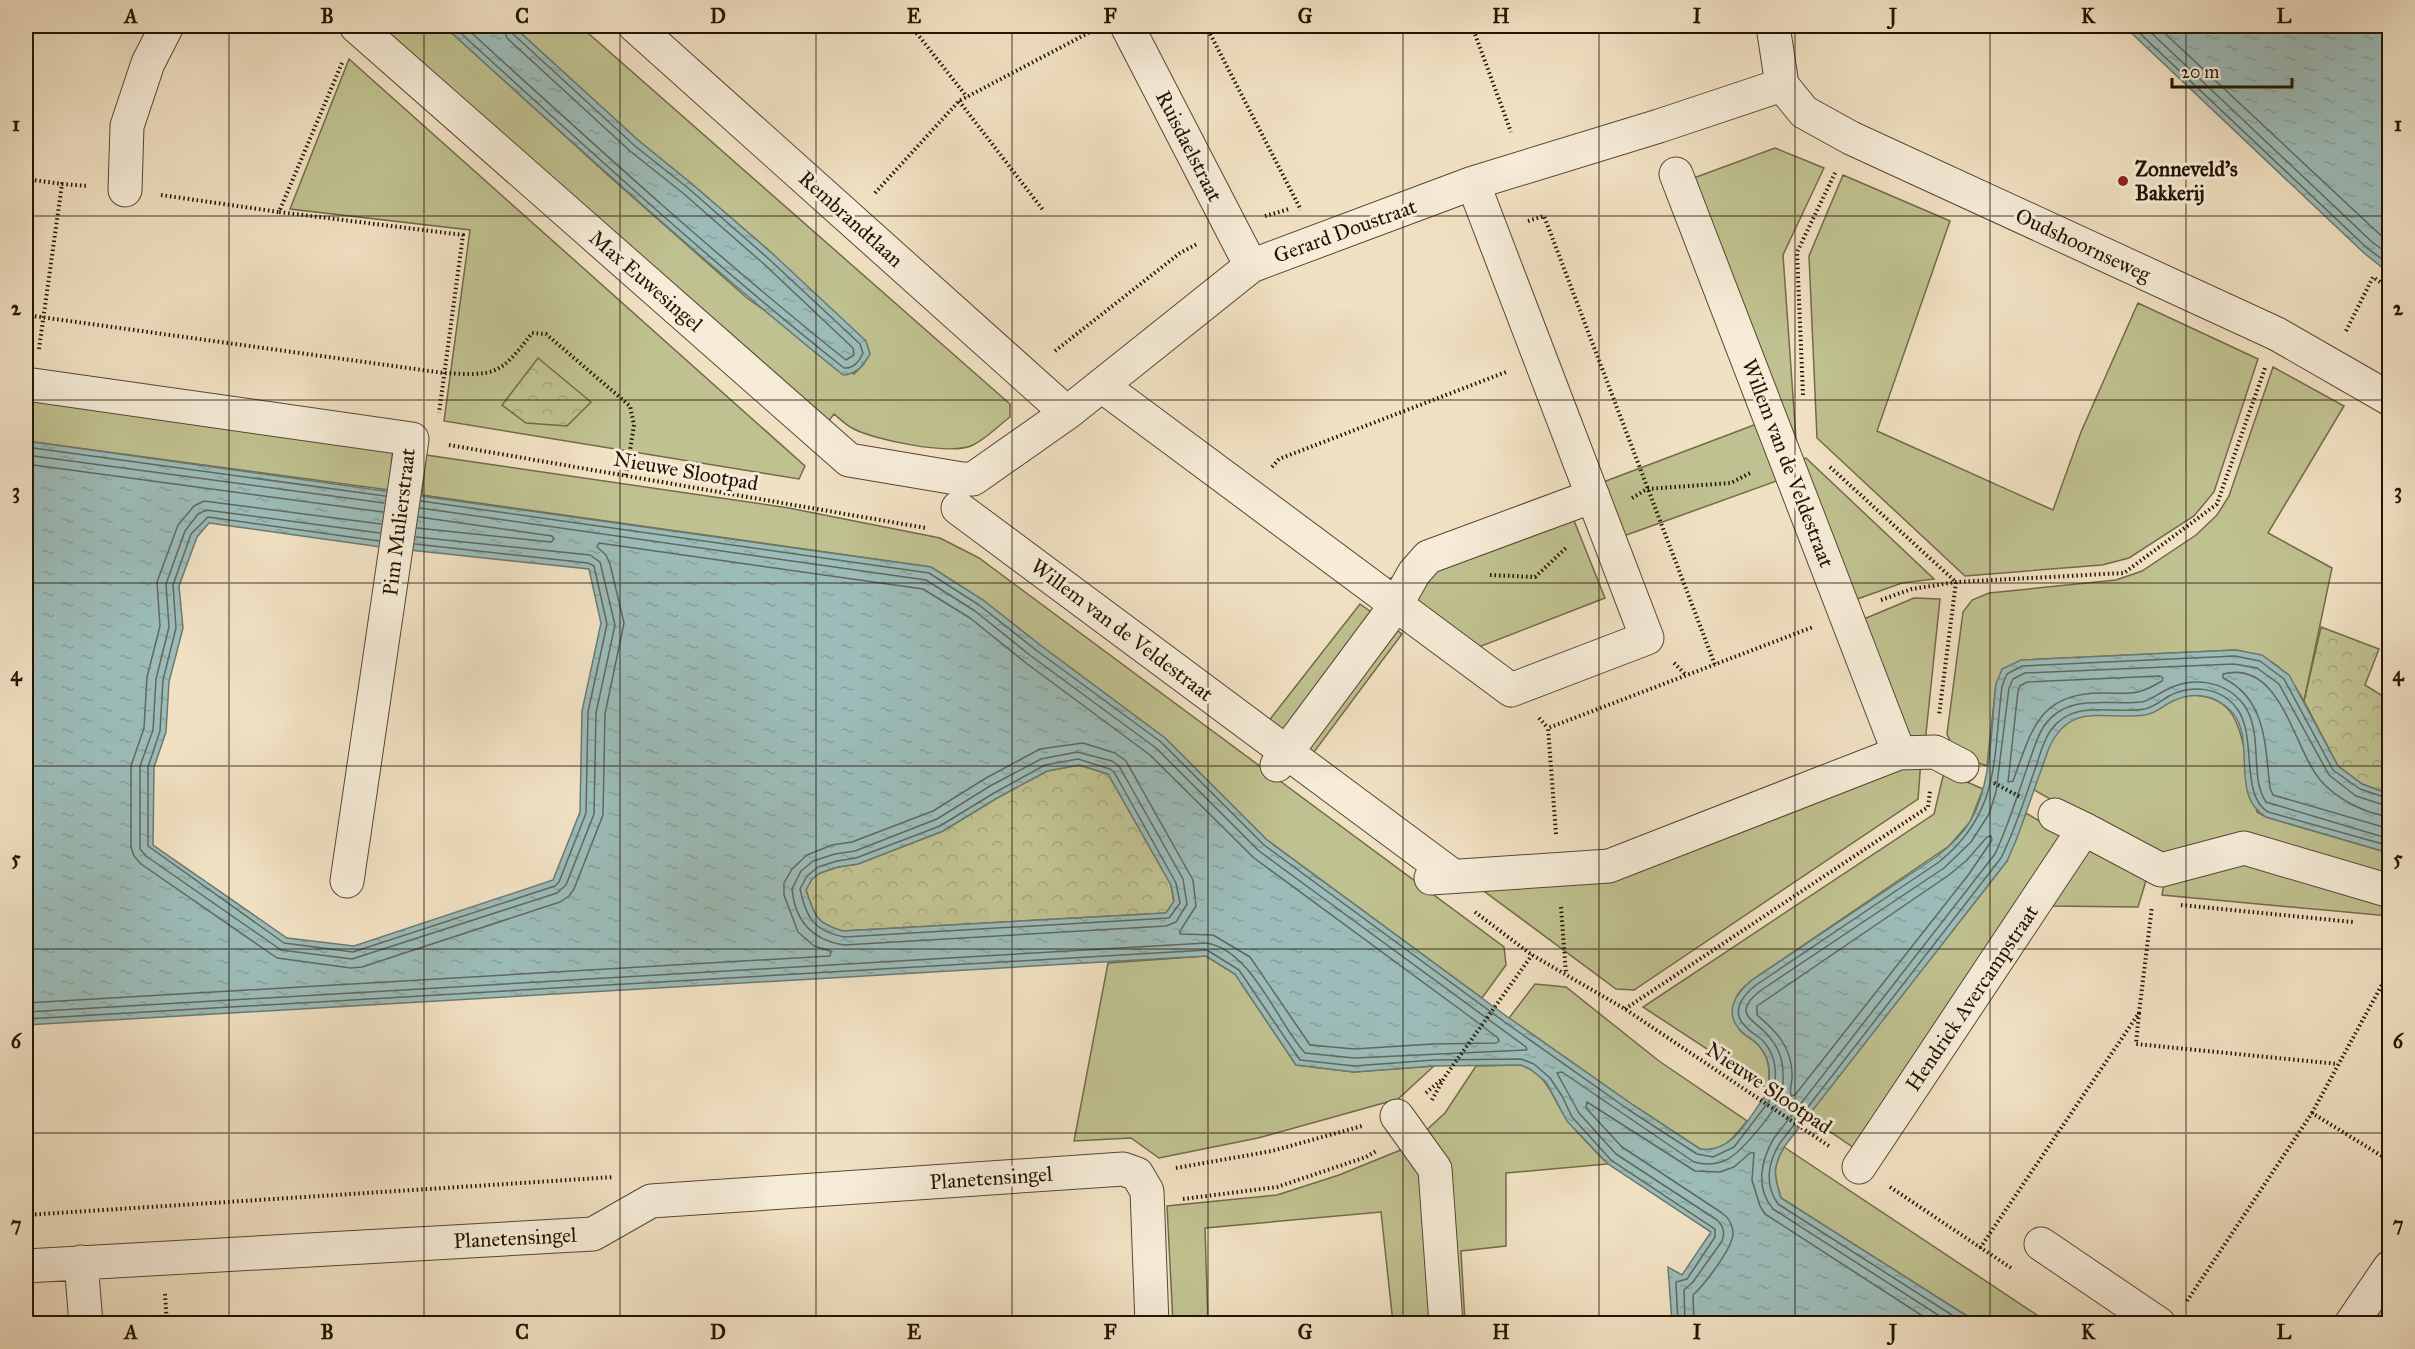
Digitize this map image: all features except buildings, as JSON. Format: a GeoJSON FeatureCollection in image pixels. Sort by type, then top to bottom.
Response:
{"type":"FeatureCollection","features":[{"type":"Feature","properties":{"kind":"street"},"geometry":{"type":"LineString","coordinates":[[124,190],[128,126],[148,63],[167,26]]}},
{"type":"Feature","properties":{"kind":"street","name":"Max Euwesingel"},"geometry":{"type":"LineString","coordinates":[[357,26],[849,460],[960,494]]}},
{"type":"Feature","properties":{"kind":"street","name":"Rembrandtlaan"},"geometry":{"type":"LineString","coordinates":[[635,26],[1067,413]]}},
{"type":"Feature","properties":{"kind":"street","name":"Ruisdaelstraat"},"geometry":{"type":"LineString","coordinates":[[1127,26],[1251,266]]}},
{"type":"Feature","properties":{"kind":"street"},"geometry":{"type":"LineString","coordinates":[[1773,26],[1782,85]]}},
{"type":"Feature","properties":{"kind":"street","name":"Gerard Doustraat"},"geometry":{"type":"LineString","coordinates":[[960,494],[973,479],[1067,413],[1251,266],[1473,183],[1659,126],[1782,85]]}},
{"type":"Feature","properties":{"kind":"street","name":"Oudshoornseweg"},"geometry":{"type":"LineString","coordinates":[[1782,85],[1804,112],[1851,138],[2277,334],[2390,399]]}},
{"type":"Feature","properties":{"kind":"street","name":"Willem van de Veldestraat"},"geometry":{"type":"LineString","coordinates":[[1676,174],[1899,753]]}},
{"type":"Feature","properties":{"kind":"street"},"geometry":{"type":"LineString","coordinates":[[1101,386],[1511,690],[1647,638],[1473,183]]}},
{"type":"Feature","properties":{"kind":"street","name":"Pim Mulierstraat"},"geometry":{"type":"LineString","coordinates":[[30,384],[423,441],[408,471],[347,881]]}},
{"type":"Feature","properties":{"kind":"street","name":"Willem van de Veldestraat"},"geometry":{"type":"LineString","coordinates":[[960,494],[1282,758],[1441,877]]}},
{"type":"Feature","properties":{"kind":"street"},"geometry":{"type":"LineString","coordinates":[[1282,758],[1396,605],[1414,573],[1428,557],[1593,496]]}},
{"type":"Feature","properties":{"kind":"street"},"geometry":{"type":"LineString","coordinates":[[1441,877],[1609,866],[1899,753],[1935,752],[1962,766]]}},
{"type":"Feature","properties":{"kind":"street"},"geometry":{"type":"LineString","coordinates":[[2055,815],[2161,870],[2244,848],[2390,891]]}},
{"type":"Feature","properties":{"kind":"street","name":"Hendrick Avercampstraat"},"geometry":{"type":"LineString","coordinates":[[1859,1167],[2084,829]]}},
{"type":"Feature","properties":{"kind":"street"},"geometry":{"type":"LineString","coordinates":[[1403,1124],[1435,1169],[1446,1323]]}},
{"type":"Feature","properties":{"kind":"street","name":"Planetensingel"},"geometry":{"type":"LineString","coordinates":[[26,1266],[593,1234],[651,1201],[1123,1169],[1142,1189]]}},
{"type":"Feature","properties":{"kind":"street"},"geometry":{"type":"LineString","coordinates":[[1142,1189],[1152,1323]]}},
{"type":"Feature","properties":{"kind":"street"},"geometry":{"type":"LineString","coordinates":[[2041,1244],[2172,1314]]}},
{"type":"Feature","properties":{"kind":"street"},"geometry":{"type":"LineString","coordinates":[[81,1262],[86,1323]]}},
{"type":"Feature","properties":{"kind":"street"},"geometry":{"type":"LineString","coordinates":[[2351,1323],[2390,1267]]}},
{"type":"Feature","properties":{"kind":"path"},"geometry":{"type":"LineString","coordinates":[[279,212],[357,26]]}},
{"type":"Feature","properties":{"kind":"path"},"geometry":{"type":"LineString","coordinates":[[911,26],[967,97]]}},
{"type":"Feature","properties":{"kind":"path"},"geometry":{"type":"LineString","coordinates":[[1206,26],[1300,205],[1307,246]]}},
{"type":"Feature","properties":{"kind":"path"},"geometry":{"type":"LineString","coordinates":[[1472,26],[1517,169],[1527,221],[1544,216],[1715,665]]}},
{"type":"Feature","properties":{"kind":"path"},"geometry":{"type":"LineString","coordinates":[[851,219],[959,101],[1093,31]]}},
{"type":"Feature","properties":{"kind":"path"},"geometry":{"type":"LineString","coordinates":[[959,101],[1043,210]]}},
{"type":"Feature","properties":{"kind":"path"},"geometry":{"type":"LineString","coordinates":[[26,179],[463,235],[444,373],[423,441]]}},
{"type":"Feature","properties":{"kind":"path"},"geometry":{"type":"LineString","coordinates":[[30,384],[44,317],[62,184]]}},
{"type":"Feature","properties":{"kind":"path"},"geometry":{"type":"LineString","coordinates":[[2329,364],[2373,277],[2390,289]]}},
{"type":"Feature","properties":{"kind":"path"},"geometry":{"type":"LineString","coordinates":[[26,315],[444,373],[481,375],[497,371],[511,361],[532,333],[546,334],[630,406],[634,425],[626,476]]}},
{"type":"Feature","properties":{"kind":"path"},"geometry":{"type":"LineString","coordinates":[[1566,974],[1548,728],[1912,589],[1956,582],[2124,573],[2217,504],[2277,334]]}},
{"type":"Feature","properties":{"kind":"path"},"geometry":{"type":"LineString","coordinates":[[1247,494],[1279,459],[1540,359]]}},
{"type":"Feature","properties":{"kind":"path","name":"Nieuwe Slootpad"},"geometry":{"type":"LineString","coordinates":[[423,441],[931,529]]}},
{"type":"Feature","properties":{"kind":"path"},"geometry":{"type":"LineString","coordinates":[[1962,766],[2055,815]]}},
{"type":"Feature","properties":{"kind":"path"},"geometry":{"type":"LineString","coordinates":[[2161,870],[2153,902],[2136,1044],[2338,1064]]}},
{"type":"Feature","properties":{"kind":"path","name":"Nieuwe Slootpad"},"geometry":{"type":"LineString","coordinates":[[1441,877],[1532,955],[1625,1009],[2014,1271]]}},
{"type":"Feature","properties":{"kind":"path"},"geometry":{"type":"LineString","coordinates":[[2176,904],[2354,922]]}},
{"type":"Feature","properties":{"kind":"path"},"geometry":{"type":"LineString","coordinates":[[1142,1189],[1277,1187],[1366,1157],[1403,1124],[1444,1078],[1532,955]]}},
{"type":"Feature","properties":{"kind":"path"},"geometry":{"type":"LineString","coordinates":[[2172,1314],[2312,1113],[2390,970]]}},
{"type":"Feature","properties":{"kind":"path"},"geometry":{"type":"LineString","coordinates":[[1980,1248],[2139,1013]]}},
{"type":"Feature","properties":{"kind":"path"},"geometry":{"type":"LineString","coordinates":[[1142,1189],[1272,1151],[1403,1124],[1420,1124],[1444,1078]]}},
{"type":"Feature","properties":{"kind":"path"},"geometry":{"type":"LineString","coordinates":[[2312,1113],[2390,1161]]}},
{"type":"Feature","properties":{"kind":"path"},"geometry":{"type":"LineString","coordinates":[[26,1215],[637,1176],[651,1201]]}},
{"type":"Feature","properties":{"kind":"green space"},"geometry":{"type":"Polygon","coordinates":[[[381,26],[444,26],[747,298],[854,374],[864,364],[774,255],[639,141],[513,26],[580,26],[1010,404],[1010,417],[973,445],[948,449],[894,442],[862,433],[845,424],[834,414],[828,422],[381,26]]]}},
{"type":"Feature","properties":{"kind":"green space"},"geometry":{"type":"Polygon","coordinates":[[[349,59],[805,466],[799,479],[444,421],[470,230],[290,209],[349,59]]]}},
{"type":"Feature","properties":{"kind":"green space"},"geometry":{"type":"Polygon","coordinates":[[[1775,148],[1824,168],[1783,255],[1796,439],[1691,179],[1775,148]]]}},
{"type":"Feature","properties":{"kind":"green space"},"geometry":{"type":"Polygon","coordinates":[[[1843,175],[1950,221],[1877,431],[2053,510],[2081,432],[2138,303],[2258,359],[2214,492],[2194,516],[2129,558],[2102,565],[1965,576],[1817,438],[1809,256],[1843,175]]]}},
{"type":"Feature","properties":{"kind":"green space"},"geometry":{"type":"Polygon","coordinates":[[[538,358],[591,402],[567,426],[526,423],[502,405],[538,358]]]}},
{"type":"Feature","properties":{"kind":"green space"},"geometry":{"type":"Polygon","coordinates":[[[2273,367],[2344,406],[2268,533],[2332,568],[2304,701],[2291,680],[2278,666],[2260,657],[2236,650],[2021,660],[1996,684],[1987,766],[1962,756],[1947,734],[1963,612],[1972,600],[1989,593],[2116,580],[2142,571],[2196,535],[2217,515],[2229,496],[2273,367]]]}},
{"type":"Feature","properties":{"kind":"green space"},"geometry":{"type":"Polygon","coordinates":[[[26,397],[393,447],[389,490],[26,441],[26,397]]]}},
{"type":"Feature","properties":{"kind":"green space"},"geometry":{"type":"Polygon","coordinates":[[[1762,422],[1785,478],[1618,538],[1598,484],[1762,422]]]}},
{"type":"Feature","properties":{"kind":"green space"},"geometry":{"type":"Polygon","coordinates":[[[426,455],[789,508],[940,538],[979,558],[1504,947],[1506,965],[1482,998],[1267,840],[1165,738],[983,600],[931,567],[422,495],[426,455]]]}},
{"type":"Feature","properties":{"kind":"green space"},"geometry":{"type":"Polygon","coordinates":[[[1806,458],[1934,579],[1902,583],[1849,602],[1794,462],[1806,458]]]}},
{"type":"Feature","properties":{"kind":"green space"},"geometry":{"type":"Polygon","coordinates":[[[1571,513],[1605,598],[1479,647],[1388,579],[1571,513]]]}},
{"type":"Feature","properties":{"kind":"green space"},"geometry":{"type":"Polygon","coordinates":[[[1914,598],[1940,599],[1925,743],[1884,746],[1840,629],[1914,598]]]}},
{"type":"Feature","properties":{"kind":"green space"},"geometry":{"type":"Polygon","coordinates":[[[1360,604],[1402,634],[1311,756],[1267,723],[1360,604]]]}},
{"type":"Feature","properties":{"kind":"green space"},"geometry":{"type":"Polygon","coordinates":[[[2321,627],[2379,649],[2365,685],[2389,700],[2389,794],[2362,784],[2338,766],[2304,701],[2321,627]]]}},
{"type":"Feature","properties":{"kind":"green space"},"geometry":{"type":"Polygon","coordinates":[[[2186,695],[2213,699],[2230,711],[2240,731],[2257,812],[2266,817],[2389,853],[2389,881],[2283,850],[2160,861],[2034,790],[2048,747],[2055,734],[2065,724],[2097,712],[2171,700],[2186,695]]]}},
{"type":"Feature","properties":{"kind":"green space"},"geometry":{"type":"Polygon","coordinates":[[[1921,760],[1918,799],[1634,990],[1616,989],[1473,883],[1610,873],[1921,760]]]}},
{"type":"Feature","properties":{"kind":"green space"},"geometry":{"type":"Polygon","coordinates":[[[1079,765],[1108,774],[1171,885],[1174,902],[1166,913],[843,931],[827,925],[814,912],[806,890],[812,879],[820,873],[858,864],[943,831],[1047,771],[1079,765]]]}},
{"type":"Feature","properties":{"kind":"green space"},"geometry":{"type":"Polygon","coordinates":[[[1944,772],[1983,789],[1970,822],[1949,846],[1752,980],[1738,993],[1734,1005],[1736,1023],[1741,1032],[1759,1045],[1764,1053],[1769,1068],[1768,1089],[1643,1007],[1934,814],[1944,772]]]}},
{"type":"Feature","properties":{"kind":"green space"},"geometry":{"type":"Polygon","coordinates":[[[2026,813],[2066,837],[1860,1152],[1807,1116],[2007,861],[2026,813]]]}},
{"type":"Feature","properties":{"kind":"green space"},"geometry":{"type":"Polygon","coordinates":[[[2090,843],[2148,874],[2138,907],[2049,906],[2090,843]]]}},
{"type":"Feature","properties":{"kind":"green space"},"geometry":{"type":"Polygon","coordinates":[[[2242,857],[2389,900],[2389,916],[2162,895],[2165,877],[2242,857]]]}},
{"type":"Feature","properties":{"kind":"green space"},"geometry":{"type":"Polygon","coordinates":[[[1206,956],[1235,974],[1296,1065],[1354,1072],[1434,1066],[1398,1099],[1258,1138],[1159,1158],[1131,1138],[1074,1141],[1108,963],[1206,956]]]}},
{"type":"Feature","properties":{"kind":"green space"},"geometry":{"type":"Polygon","coordinates":[[[1535,984],[1566,987],[1659,1061],[1747,1121],[1722,1146],[1708,1150],[1700,1149],[1509,1018],[1535,984]]]}},
{"type":"Feature","properties":{"kind":"green space"},"geometry":{"type":"Polygon","coordinates":[[[1521,1065],[1545,1082],[1569,1122],[1608,1164],[1506,1173],[1506,1246],[1461,1251],[1465,1323],[1393,1323],[1381,1212],[1205,1228],[1208,1323],[1173,1323],[1167,1206],[1277,1195],[1339,1175],[1408,1147],[1445,1113],[1476,1066],[1521,1065]]]}},
{"type":"Feature","properties":{"kind":"green space"},"geometry":{"type":"Polygon","coordinates":[[[1784,1147],[2049,1323],[1978,1323],[1781,1198],[1775,1172],[1777,1161],[1784,1147]]]}},
{"type":"Feature","properties":{"kind":"green space"},"geometry":{"type":"Polygon","coordinates":[[[2389,1280],[2389,1323],[2360,1323],[2389,1280]]]}},
{"type":"Feature","properties":{"kind":"water"},"geometry":{"type":"Polygon","coordinates":[[[444,26],[513,26],[639,141],[774,255],[866,341],[870,354],[862,366],[852,373],[843,375],[691,247],[444,26]]]}},
{"type":"Feature","properties":{"kind":"water"},"geometry":{"type":"Polygon","coordinates":[[[2124,26],[2389,26],[2389,273],[2364,253],[2124,26]]]}},
{"type":"Feature","properties":{"kind":"water"},"geometry":{"type":"Polygon","coordinates":[[[26,441],[931,567],[983,600],[1165,738],[1267,840],[1509,1018],[1700,1149],[1721,1146],[1738,1133],[1767,1090],[1769,1070],[1767,1058],[1758,1045],[1736,1025],[1733,1018],[1733,1004],[1741,991],[1752,980],[1936,857],[1964,831],[1971,820],[1978,805],[1987,772],[1996,684],[2002,669],[2021,660],[2236,650],[2262,655],[2289,675],[2338,766],[2362,784],[2389,794],[2389,853],[2266,817],[2255,807],[2249,795],[2243,738],[2239,724],[2232,712],[2225,706],[2202,696],[2177,699],[2145,715],[2102,715],[2078,718],[2068,723],[2058,733],[2049,748],[2007,861],[1784,1147],[1776,1167],[1781,1198],[1978,1323],[1672,1323],[1668,1267],[1682,1275],[1711,1232],[1608,1164],[1567,1121],[1546,1082],[1530,1069],[1521,1065],[1434,1066],[1354,1072],[1296,1065],[1235,974],[1206,956],[26,1025],[26,441]],[[209,523],[197,537],[179,586],[183,628],[169,682],[166,732],[154,767],[153,845],[287,938],[354,946],[553,880],[580,812],[582,711],[601,623],[589,569],[381,547],[209,523]],[[1079,765],[1047,771],[943,831],[858,864],[820,873],[812,879],[806,890],[814,912],[827,925],[843,931],[1166,913],[1174,901],[1171,885],[1108,774],[1079,765]]]}},
{"type":"Feature","properties":{"kind":"place","name":"Zonneveld's Bakkerij"},"geometry":{"type":"Point","coordinates":[2123,181]}}]}
